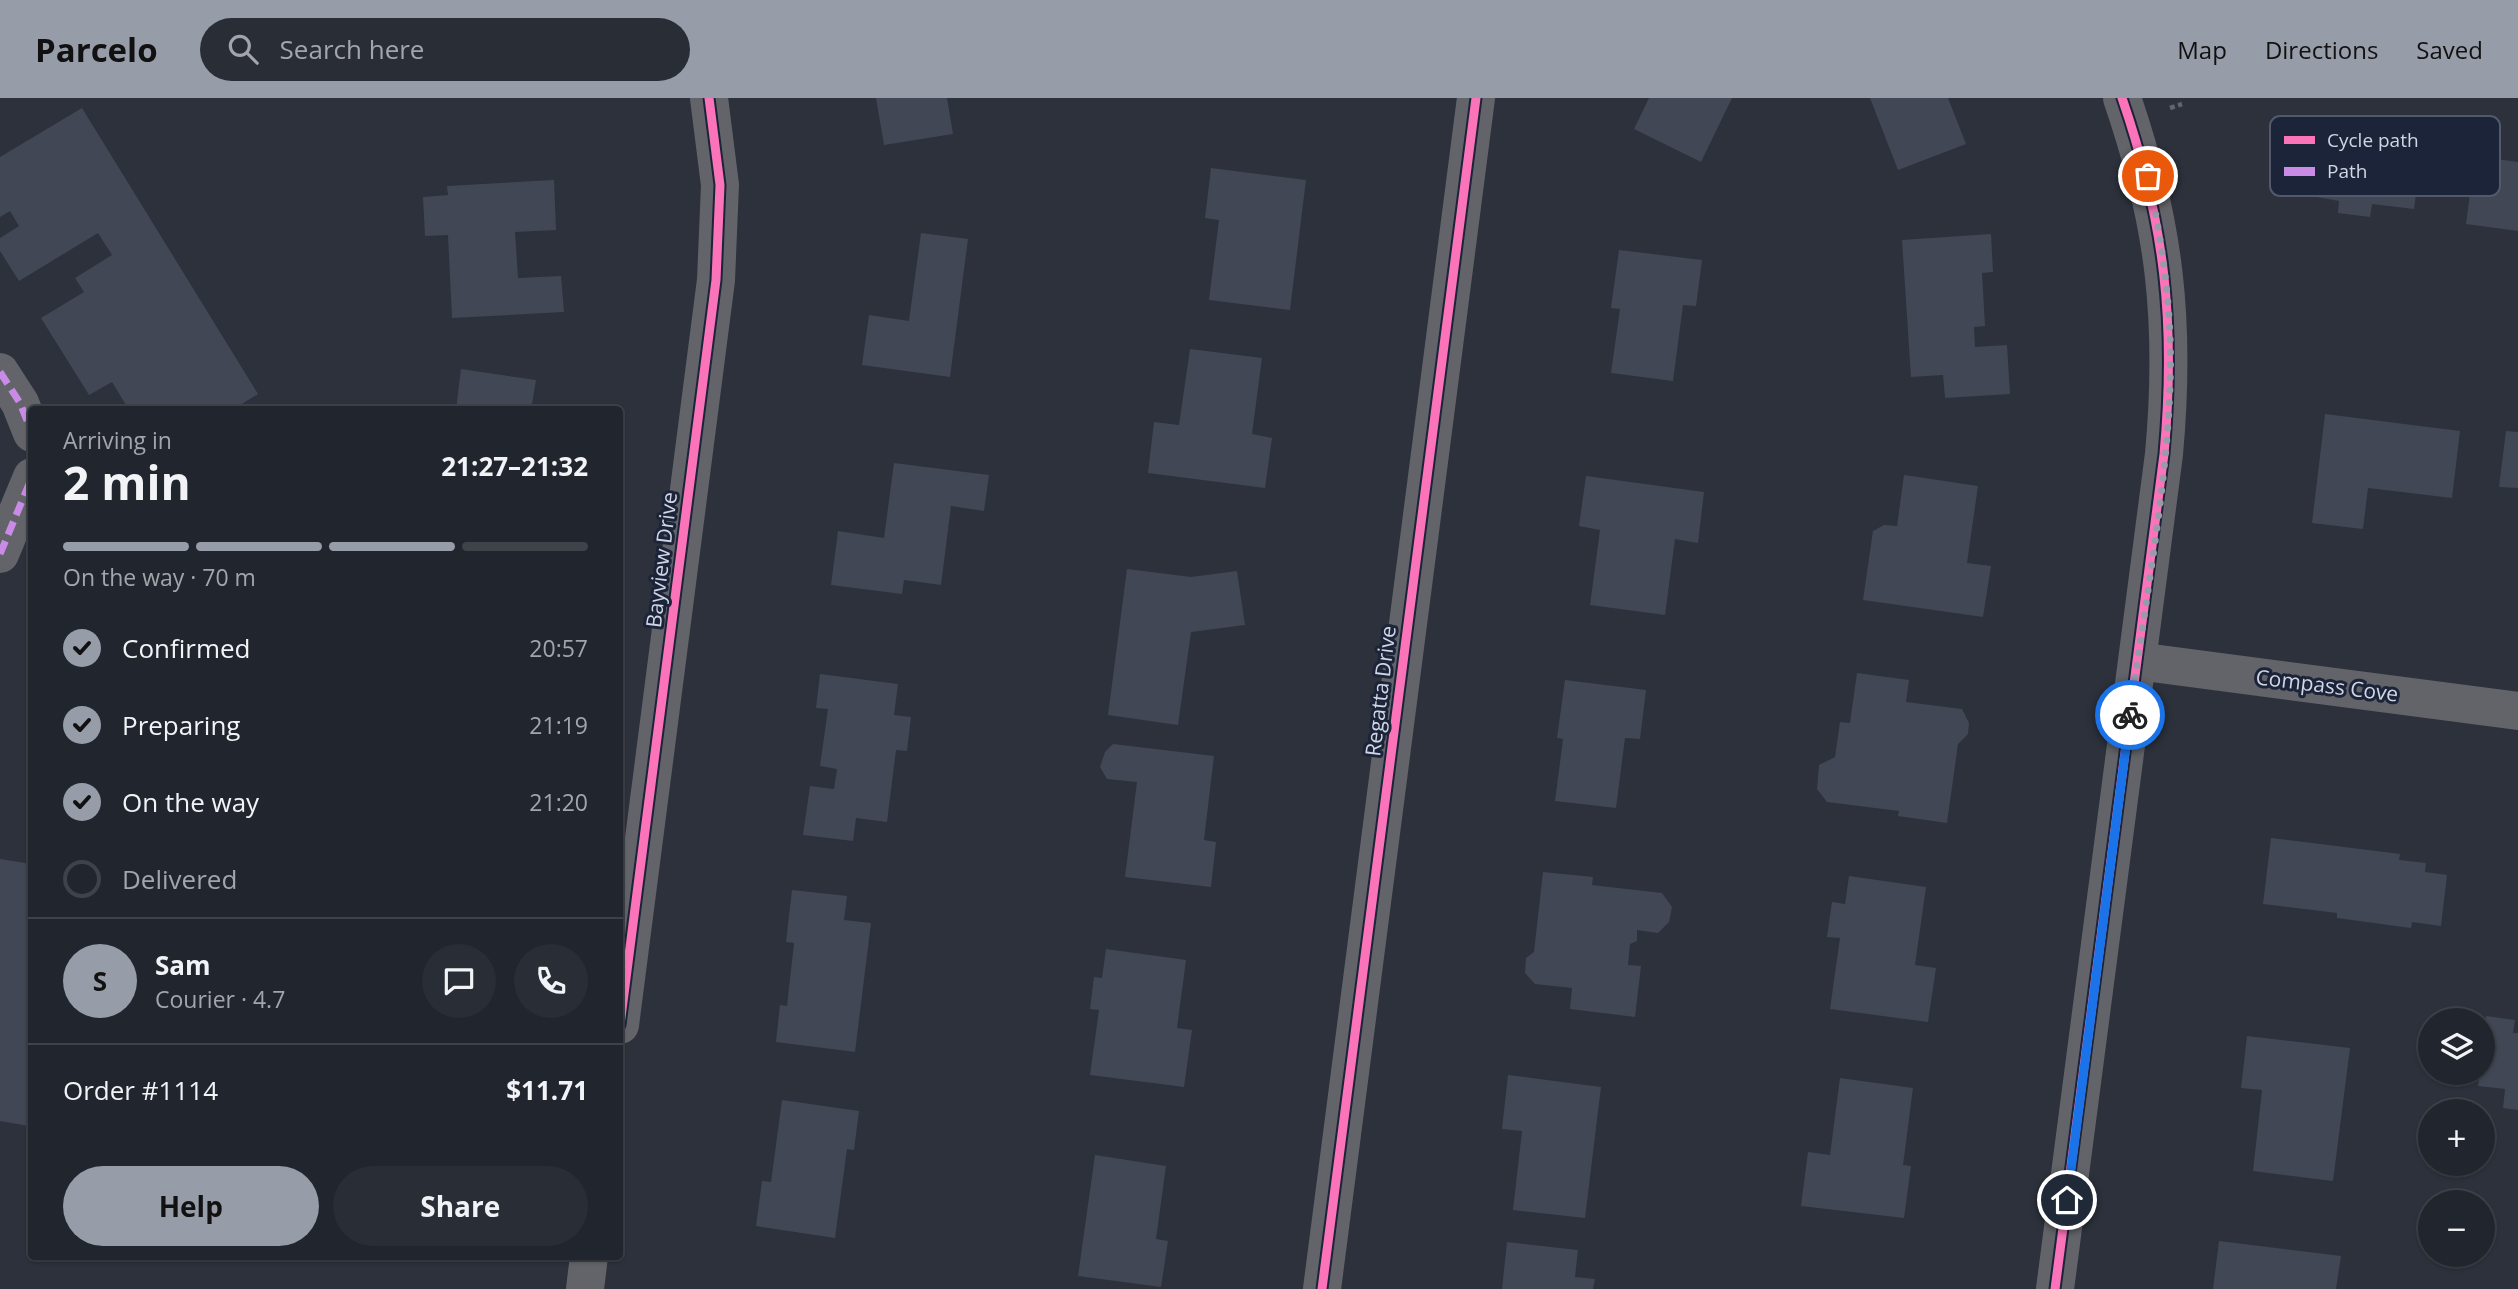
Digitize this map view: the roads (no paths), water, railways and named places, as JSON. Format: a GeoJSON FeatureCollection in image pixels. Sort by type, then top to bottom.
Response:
{"type":"FeatureCollection","features":[{"type":"Feature","properties":{"kind":"street","name":"Bayview Drive"},"geometry":{"type":"LineString","coordinates":[[623,1002],[716,280],[720,185],[709,98]]}},
{"type":"Feature","properties":{"kind":"street","name":"Regatta Drive"},"geometry":{"type":"LineString","coordinates":[[1322,1289],[1476,98]]}},
{"type":"Feature","properties":{"kind":"street"},"geometry":{"type":"LineString","coordinates":[[2055,1289],[2164,454],[2170,387],[2165,268],[2154,205],[2122,98]]}},
{"type":"Feature","properties":{"kind":"street"},"geometry":{"type":"LineString","coordinates":[[0,372],[20,402],[28,423]]}},
{"type":"Feature","properties":{"kind":"street"},"geometry":{"type":"LineString","coordinates":[[0,554],[28,487]]}},
{"type":"Feature","properties":{"kind":"street","name":"Compass Cove"},"geometry":{"type":"LineString","coordinates":[[2137,661],[2518,711]]}},
{"type":"Feature","properties":{"kind":"street"},"geometry":{"type":"LineString","coordinates":[[585,1289],[589,1260]]}}]}
